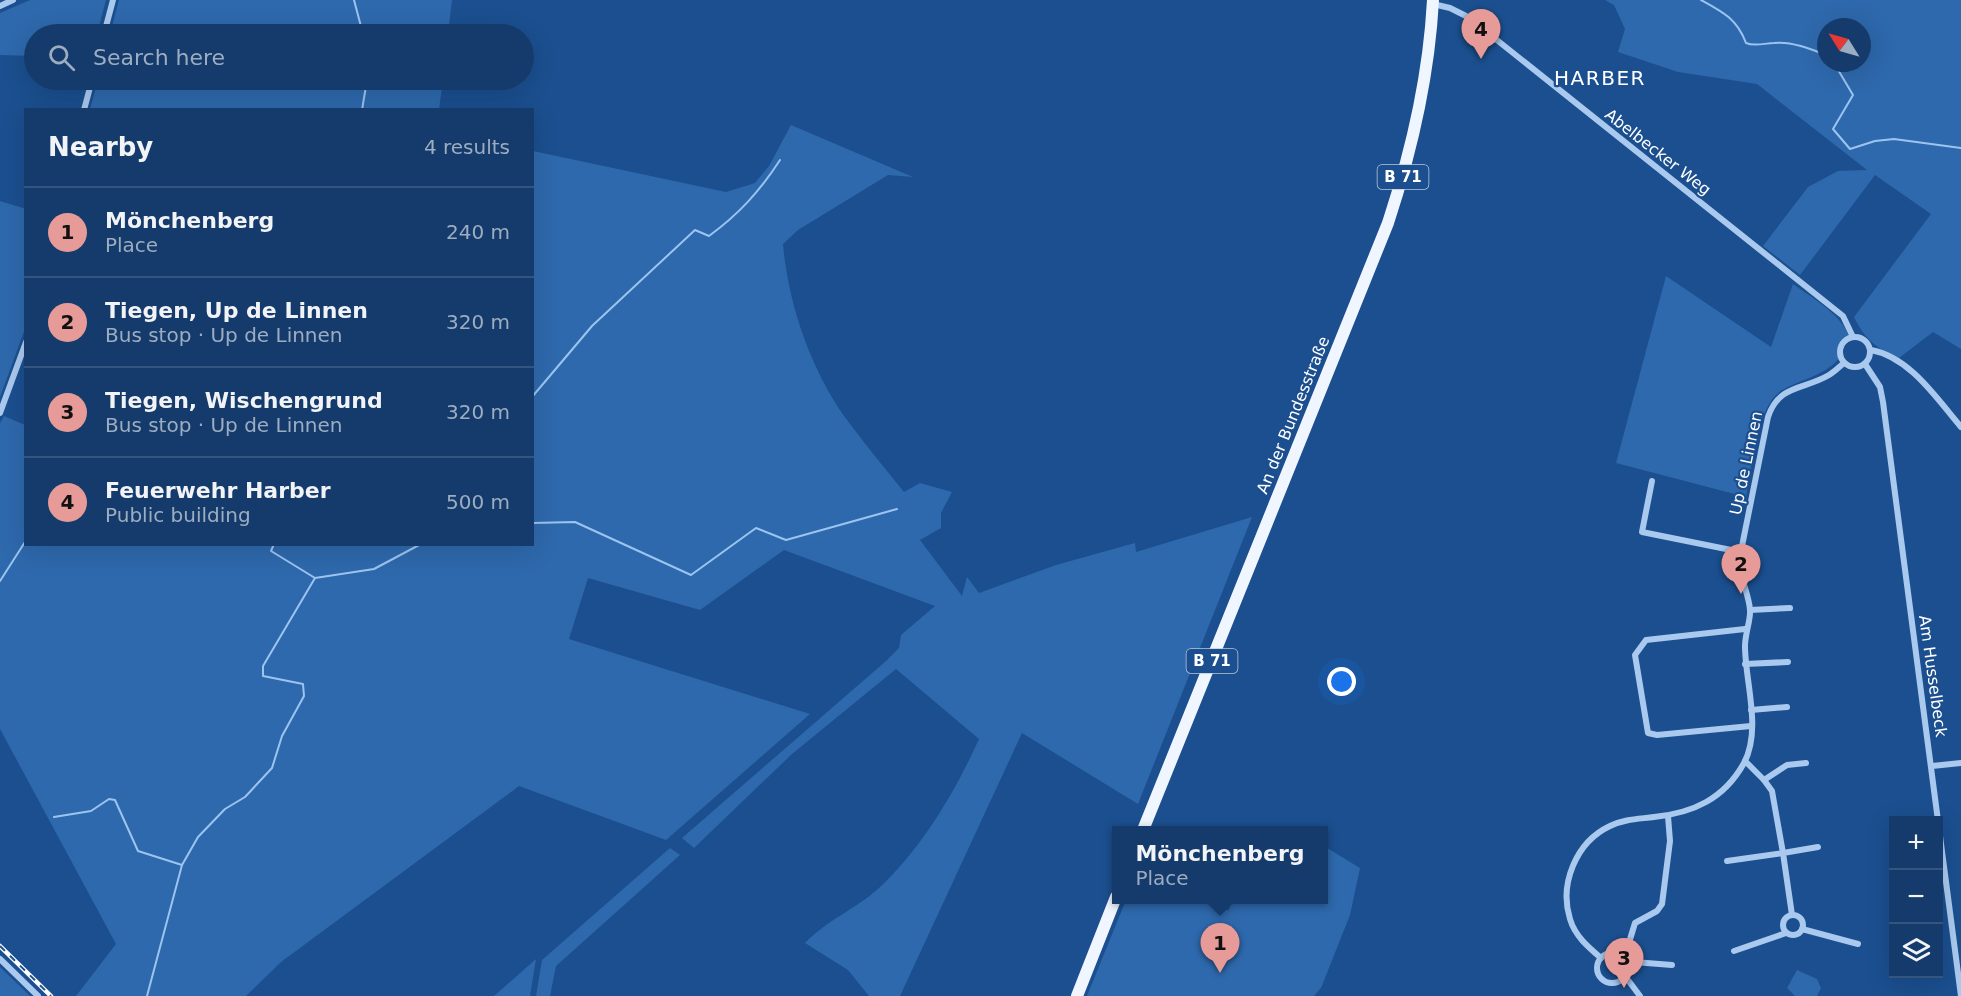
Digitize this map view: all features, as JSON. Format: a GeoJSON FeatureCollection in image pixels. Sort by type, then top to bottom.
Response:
{"type":"FeatureCollection","features":[{"type":"Feature","properties":{"kind":"main road","name":"An der Bundesstraße"},"geometry":{"type":"LineString","coordinates":[[1145,826],[1388,223],[1409,155],[1419,112],[1433,2]]}},
{"type":"Feature","properties":{"kind":"main road"},"geometry":{"type":"LineString","coordinates":[[1077,996],[1113,904]]}},
{"type":"Feature","properties":{"kind":"street"},"geometry":{"type":"LineString","coordinates":[[0,6],[13,0]]}},
{"type":"Feature","properties":{"kind":"street"},"geometry":{"type":"LineString","coordinates":[[107,24],[113,0]]}},
{"type":"Feature","properties":{"kind":"street","name":"Abelbecker Weg"},"geometry":{"type":"LineString","coordinates":[[1433,2],[1468,17],[1843,316],[1854,337],[1863,339],[1870,350],[1881,352],[1919,378],[1961,427]]}},
{"type":"Feature","properties":{"kind":"street"},"geometry":{"type":"LineString","coordinates":[[85,108],[89,90]]}},
{"type":"Feature","properties":{"kind":"street"},"geometry":{"type":"LineString","coordinates":[[1854,337],[1846,340],[1841,347],[1840,356],[1844,363],[1854,368],[1865,364],[1870,350]]}},
{"type":"Feature","properties":{"kind":"street"},"geometry":{"type":"LineString","coordinates":[[0,412],[24,347]]}},
{"type":"Feature","properties":{"kind":"street","name":"Up de Linnen"},"geometry":{"type":"LineString","coordinates":[[1750,610],[1740,577],[1741,552],[1773,404],[1785,392],[1828,376],[1844,363]]}},
{"type":"Feature","properties":{"kind":"street","name":"Am Husselbeck"},"geometry":{"type":"LineString","coordinates":[[1865,364],[1880,387],[1884,402],[1961,996]]}},
{"type":"Feature","properties":{"kind":"street"},"geometry":{"type":"LineString","coordinates":[[1652,481],[1642,532],[1741,552]]}},
{"type":"Feature","properties":{"kind":"street"},"geometry":{"type":"LineString","coordinates":[[1601,958],[1585,944],[1570,921],[1567,888],[1576,858],[1590,841],[1608,826],[1627,820],[1668,816],[1703,805],[1723,792],[1745,761],[1751,726],[1745,664],[1745,629],[1750,610],[1790,608]]}},
{"type":"Feature","properties":{"kind":"street"},"geometry":{"type":"LineString","coordinates":[[1745,629],[1646,640],[1635,655],[1648,733],[1657,735],[1751,726]]}},
{"type":"Feature","properties":{"kind":"street"},"geometry":{"type":"LineString","coordinates":[[1745,664],[1788,662]]}},
{"type":"Feature","properties":{"kind":"street"},"geometry":{"type":"LineString","coordinates":[[1751,711],[1787,707]]}},
{"type":"Feature","properties":{"kind":"street"},"geometry":{"type":"LineString","coordinates":[[1745,761],[1772,791],[1792,915]]}},
{"type":"Feature","properties":{"kind":"street"},"geometry":{"type":"LineString","coordinates":[[1764,780],[1787,765],[1806,763]]}},
{"type":"Feature","properties":{"kind":"street"},"geometry":{"type":"LineString","coordinates":[[1932,766],[1961,763]]}},
{"type":"Feature","properties":{"kind":"street"},"geometry":{"type":"LineString","coordinates":[[1640,996],[1625,976],[1626,962],[1635,923],[1657,911],[1662,904],[1670,841],[1668,816]]}},
{"type":"Feature","properties":{"kind":"street"},"geometry":{"type":"LineString","coordinates":[[1727,861],[1818,848]]}},
{"type":"Feature","properties":{"kind":"street"},"geometry":{"type":"LineString","coordinates":[[1734,951],[1786,933],[1797,934],[1802,929],[1803,923],[1799,917],[1792,915],[1783,921],[1786,933]]}},
{"type":"Feature","properties":{"kind":"street"},"geometry":{"type":"LineString","coordinates":[[1802,929],[1858,944]]}},
{"type":"Feature","properties":{"kind":"street"},"geometry":{"type":"LineString","coordinates":[[1601,958],[1615,953],[1626,962],[1672,965]]}},
{"type":"Feature","properties":{"kind":"street"},"geometry":{"type":"LineString","coordinates":[[1601,958],[1597,969],[1602,980],[1612,984],[1625,976]]}},
{"type":"Feature","properties":{"kind":"street"},"geometry":{"type":"LineString","coordinates":[[0,959],[38,996]]}},
{"type":"Feature","properties":{"kind":"shaded area"},"geometry":{"type":"Polygon","coordinates":[[[30,0],[106,0],[100,24],[24,24],[24,56],[0,55],[0,13],[30,0]]]}},
{"type":"Feature","properties":{"kind":"shaded area"},"geometry":{"type":"Polygon","coordinates":[[[119,0],[452,0],[449,24],[113,24],[119,0]]]}},
{"type":"Feature","properties":{"kind":"shaded area"},"geometry":{"type":"Polygon","coordinates":[[[1605,0],[1961,0],[1961,349],[1933,332],[1899,358],[1872,342],[1854,317],[1931,214],[1875,175],[1800,275],[1763,246],[1808,187],[1838,171],[1867,170],[1757,84],[1678,72],[1618,52],[1625,29],[1614,5],[1605,0]]]}},
{"type":"Feature","properties":{"kind":"shaded area"},"geometry":{"type":"Polygon","coordinates":[[[95,90],[442,90],[439,108],[90,108],[95,90]]]}},
{"type":"Feature","properties":{"kind":"shaded area"},"geometry":{"type":"Polygon","coordinates":[[[791,125],[913,177],[888,175],[798,230],[783,244],[790,289],[803,334],[821,377],[844,416],[904,492],[920,483],[952,492],[941,513],[941,528],[920,540],[962,596],[967,577],[979,593],[1056,565],[1135,543],[1136,552],[1252,517],[1138,804],[1022,733],[900,996],[869,996],[848,970],[805,943],[879,888],[895,872],[923,837],[948,799],[979,739],[896,669],[792,754],[694,848],[682,838],[886,661],[899,648],[901,635],[935,606],[784,550],[700,610],[588,578],[569,639],[810,714],[666,840],[519,786],[281,962],[246,996],[76,996],[116,944],[0,729],[0,423],[4,416],[24,425],[24,546],[534,546],[534,151],[726,192],[755,183],[769,166],[791,125]]]}},
{"type":"Feature","properties":{"kind":"shaded area"},"geometry":{"type":"Polygon","coordinates":[[[0,201],[24,208],[24,332],[0,397],[0,201]]]}},
{"type":"Feature","properties":{"kind":"shaded area"},"geometry":{"type":"Polygon","coordinates":[[[1666,276],[1771,347],[1793,284],[1832,313],[1845,327],[1849,336],[1838,346],[1838,360],[1819,374],[1784,389],[1775,396],[1767,408],[1757,437],[1746,497],[1616,463],[1666,276]]]}},
{"type":"Feature","properties":{"kind":"shaded area"},"geometry":{"type":"Polygon","coordinates":[[[670,848],[680,855],[556,966],[550,996],[536,996],[542,960],[670,848]]]}},
{"type":"Feature","properties":{"kind":"shaded area"},"geometry":{"type":"Polygon","coordinates":[[[1328,848],[1360,868],[1350,915],[1321,988],[1314,996],[1087,996],[1124,904],[1222,904],[1228,911],[1231,904],[1328,904],[1328,848]]]}},
{"type":"Feature","properties":{"kind":"shaded area"},"geometry":{"type":"Polygon","coordinates":[[[536,959],[530,996],[494,996],[536,959]]]}},
{"type":"Feature","properties":{"kind":"shaded area"},"geometry":{"type":"Polygon","coordinates":[[[0,967],[30,996],[0,996],[0,967]]]}},
{"type":"Feature","properties":{"kind":"shaded area"},"geometry":{"type":"Polygon","coordinates":[[[1797,970],[1817,979],[1821,988],[1817,996],[1795,996],[1787,988],[1797,970]]]}},
{"type":"Feature","properties":{"kind":"waterway"},"geometry":{"type":"LineString","coordinates":[[354,0],[360,24]]}},
{"type":"Feature","properties":{"kind":"waterway"},"geometry":{"type":"LineString","coordinates":[[1701,0],[1734,22],[1746,43],[1756,45],[1787,43],[1817,52]]}},
{"type":"Feature","properties":{"kind":"waterway"},"geometry":{"type":"LineString","coordinates":[[1839,72],[1853,95],[1833,129],[1850,149],[1875,141],[1894,139],[1961,148]]}},
{"type":"Feature","properties":{"kind":"waterway"},"geometry":{"type":"LineString","coordinates":[[362,108],[365,90]]}},
{"type":"Feature","properties":{"kind":"waterway"},"geometry":{"type":"LineString","coordinates":[[534,395],[592,326],[695,230],[709,236],[730,219],[757,192],[780,160]]}},
{"type":"Feature","properties":{"kind":"waterway"},"geometry":{"type":"LineString","coordinates":[[534,523],[575,522],[691,575],[756,528],[786,540],[897,509]]}},
{"type":"Feature","properties":{"kind":"waterway"},"geometry":{"type":"LineString","coordinates":[[0,581],[24,544]]}},
{"type":"Feature","properties":{"kind":"waterway"},"geometry":{"type":"LineString","coordinates":[[273,546],[271,551],[315,578],[374,569],[417,546]]}},
{"type":"Feature","properties":{"kind":"waterway"},"geometry":{"type":"LineString","coordinates":[[147,996],[182,865],[198,837],[225,809],[245,797],[272,768],[282,736],[304,696],[303,684],[263,676],[263,666],[315,578]]}},
{"type":"Feature","properties":{"kind":"waterway"},"geometry":{"type":"LineString","coordinates":[[54,817],[91,811],[109,799],[115,800],[138,851],[182,865]]}},
{"type":"Feature","properties":{"kind":"railway"},"geometry":{"type":"LineString","coordinates":[[0,946],[51,996]]}},
{"type":"Feature","properties":{"kind":"place","name":"Feuerwehr Harber"},"geometry":{"type":"Point","coordinates":[1481,59]}},
{"type":"Feature","properties":{"kind":"place","name":"Tiegen, Up de Linnen"},"geometry":{"type":"Point","coordinates":[1741,594]}},
{"type":"Feature","properties":{"kind":"place","name":"Mönchenberg"},"geometry":{"type":"Point","coordinates":[1220,973]}},
{"type":"Feature","properties":{"kind":"place","name":"Tiegen, Wischengrund"},"geometry":{"type":"Point","coordinates":[1624,988]}},
{"type":"Feature","properties":{"kind":"district","name":"HARBER"},"geometry":{"type":"Point","coordinates":[1600,78]}}]}
